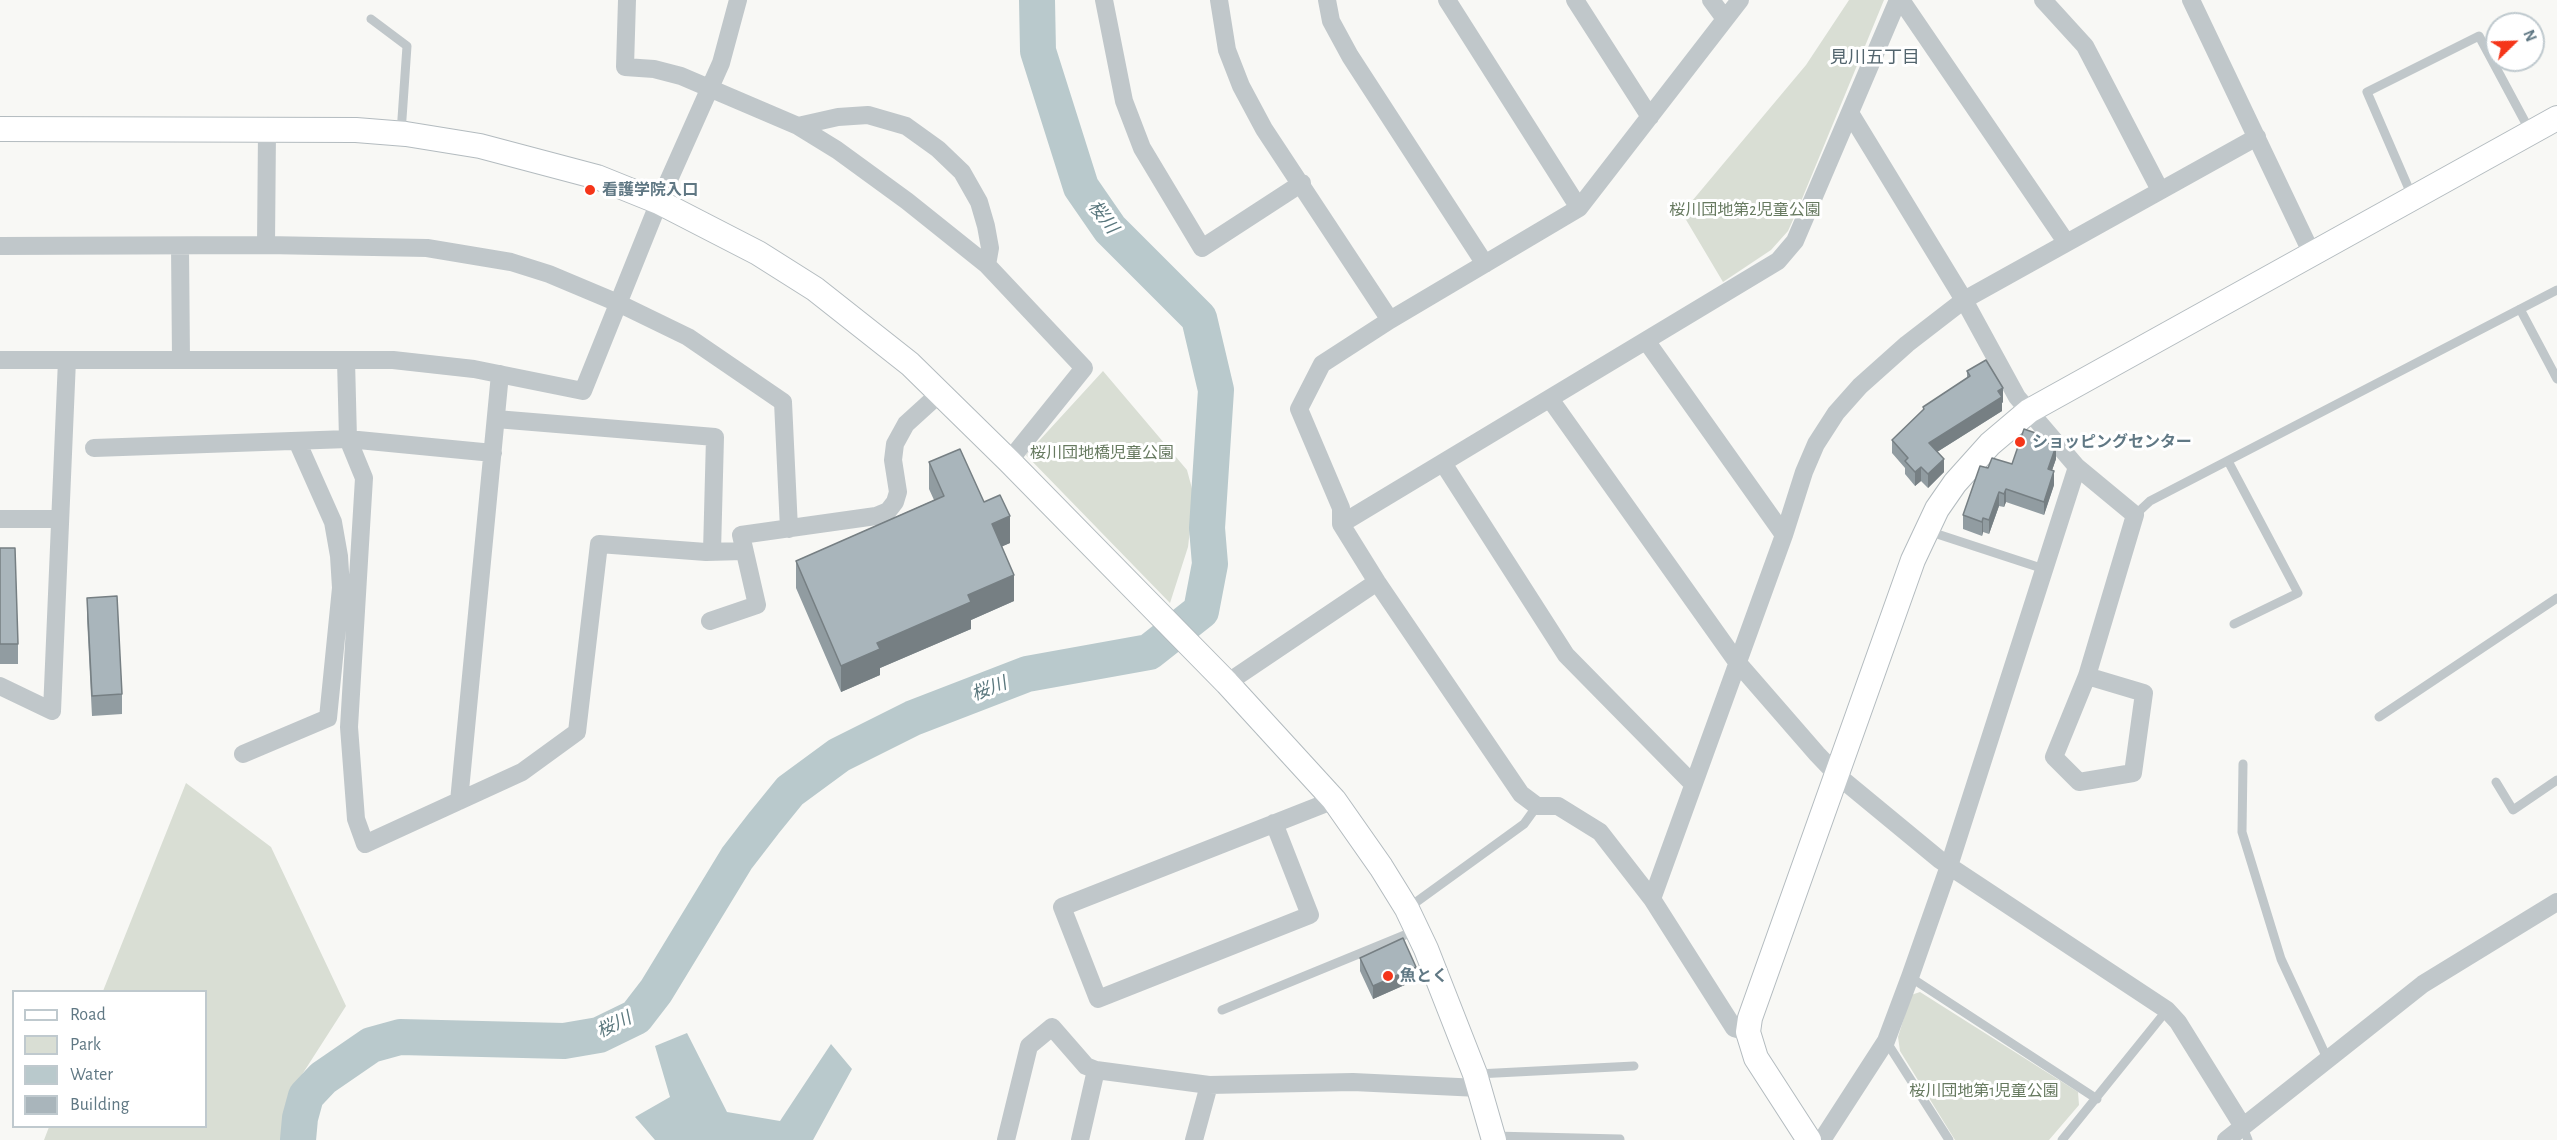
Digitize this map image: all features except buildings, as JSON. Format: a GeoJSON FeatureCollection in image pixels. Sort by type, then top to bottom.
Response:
{"type":"FeatureCollection","features":[{"type":"Feature","properties":{"kind":"street"},"geometry":{"type":"LineString","coordinates":[[627,0],[625,67],[654,69],[710,87],[798,126],[837,150],[907,201],[987,265],[1084,368],[1009,461]]}},
{"type":"Feature","properties":{"kind":"street"},"geometry":{"type":"LineString","coordinates":[[0,360],[346,360],[434,363],[583,391],[659,202],[721,63],[738,0]]}},
{"type":"Feature","properties":{"kind":"street"},"geometry":{"type":"LineString","coordinates":[[1104,0],[1124,101],[1142,148],[1202,248],[1302,183]]}},
{"type":"Feature","properties":{"kind":"street"},"geometry":{"type":"LineString","coordinates":[[1219,0],[1227,50],[1264,129],[1302,183],[1390,320]]}},
{"type":"Feature","properties":{"kind":"street"},"geometry":{"type":"LineString","coordinates":[[1328,0],[1331,21],[1350,56],[1485,264]]}},
{"type":"Feature","properties":{"kind":"street"},"geometry":{"type":"LineString","coordinates":[[1447,0],[1579,208]]}},
{"type":"Feature","properties":{"kind":"street"},"geometry":{"type":"LineString","coordinates":[[1575,0],[1650,117]]}},
{"type":"Feature","properties":{"kind":"street"},"geometry":{"type":"LineString","coordinates":[[1711,0],[1725,19]]}},
{"type":"Feature","properties":{"kind":"street"},"geometry":{"type":"LineString","coordinates":[[1740,0],[1579,208],[1390,320],[1322,364],[1299,409],[1341,508],[1341,524],[1377,582],[1521,794],[1537,806],[1558,806],[1600,832],[1652,899],[1734,1028],[1748,1032]]}},
{"type":"Feature","properties":{"kind":"street"},"geometry":{"type":"LineString","coordinates":[[1341,524],[1647,342],[1778,261],[1795,241],[1900,0]]}},
{"type":"Feature","properties":{"kind":"street"},"geometry":{"type":"LineString","coordinates":[[1900,0],[2066,242]]}},
{"type":"Feature","properties":{"kind":"street"},"geometry":{"type":"LineString","coordinates":[[2043,0],[2085,46],[2160,190]]}},
{"type":"Feature","properties":{"kind":"street"},"geometry":{"type":"LineString","coordinates":[[2191,0],[2312,254]]}},
{"type":"Feature","properties":{"kind":"street"},"geometry":{"type":"LineString","coordinates":[[1850,113],[1964,300],[2017,397],[2077,467],[2135,515],[2087,676],[2054,757],[2079,782],[2133,773],[2144,693],[2087,676]]}},
{"type":"Feature","properties":{"kind":"street"},"geometry":{"type":"LineString","coordinates":[[798,126],[838,117],[868,115],[906,126],[938,149],[962,172],[979,202],[990,248],[987,265]]}},
{"type":"Feature","properties":{"kind":"street"},"geometry":{"type":"LineString","coordinates":[[1809,1140],[1756,1059],[1748,1032],[1750,1018],[1912,560],[1937,509],[1969,466],[2029,411],[2557,118]]}},
{"type":"Feature","properties":{"kind":"street"},"geometry":{"type":"LineString","coordinates":[[0,129],[401,133],[480,146],[597,177],[659,202],[758,253],[815,289],[886,344],[1009,461],[1227,683],[1334,800],[1363,839],[1412,920],[1445,993],[1477,1081],[1493,1139]]}},
{"type":"Feature","properties":{"kind":"street"},"geometry":{"type":"LineString","coordinates":[[266,245],[267,130]]}},
{"type":"Feature","properties":{"kind":"street"},"geometry":{"type":"LineString","coordinates":[[1652,899],[1784,535],[1804,472],[1816,444],[1836,413],[1860,386],[1964,300],[2258,137]]}},
{"type":"Feature","properties":{"kind":"street"},"geometry":{"type":"LineString","coordinates":[[0,246],[382,246],[465,253],[511,262],[549,274],[618,303],[688,337],[783,402],[789,529]]}},
{"type":"Feature","properties":{"kind":"street"},"geometry":{"type":"LineString","coordinates":[[180,246],[181,360]]}},
{"type":"Feature","properties":{"kind":"street"},"geometry":{"type":"LineString","coordinates":[[1647,342],[1784,535]]}},
{"type":"Feature","properties":{"kind":"street"},"geometry":{"type":"LineString","coordinates":[[0,686],[52,711],[67,360]]}},
{"type":"Feature","properties":{"kind":"street"},"geometry":{"type":"LineString","coordinates":[[346,360],[348,439],[364,478],[349,727],[354,808],[360,837],[365,844],[522,772],[577,732],[599,544],[712,552],[744,551]]}},
{"type":"Feature","properties":{"kind":"street"},"geometry":{"type":"LineString","coordinates":[[459,801],[500,374]]}},
{"type":"Feature","properties":{"kind":"street"},"geometry":{"type":"LineString","coordinates":[[710,621],[757,605],[741,535],[876,516],[888,511],[896,502],[898,492],[892,460],[895,444],[906,424],[939,394]]}},
{"type":"Feature","properties":{"kind":"street"},"geometry":{"type":"LineString","coordinates":[[1550,399],[1737,662],[1837,775],[1949,866],[2167,1010],[2178,1022],[2245,1133]]}},
{"type":"Feature","properties":{"kind":"street"},"geometry":{"type":"LineString","coordinates":[[496,419],[715,437],[712,552]]}},
{"type":"Feature","properties":{"kind":"street"},"geometry":{"type":"LineString","coordinates":[[94,447],[348,439],[493,453]]}},
{"type":"Feature","properties":{"kind":"street"},"geometry":{"type":"LineString","coordinates":[[243,754],[328,718],[341,588],[339,556],[333,522],[297,441]]}},
{"type":"Feature","properties":{"kind":"street"},"geometry":{"type":"LineString","coordinates":[[1443,463],[1566,655],[1693,784]]}},
{"type":"Feature","properties":{"kind":"street"},"geometry":{"type":"LineString","coordinates":[[1822,1140],[1871,1068],[1886,1041],[1949,866],[2077,467]]}},
{"type":"Feature","properties":{"kind":"street"},"geometry":{"type":"LineString","coordinates":[[0,519],[60,519]]}},
{"type":"Feature","properties":{"kind":"street"},"geometry":{"type":"LineString","coordinates":[[1227,683],[1377,582]]}},
{"type":"Feature","properties":{"kind":"street"},"geometry":{"type":"LineString","coordinates":[[1274,824],[1310,915],[1098,999],[1062,907],[1334,800]]}},
{"type":"Feature","properties":{"kind":"street"},"geometry":{"type":"LineString","coordinates":[[2226,1140],[2245,1133],[2326,1058],[2423,984],[2557,902]]}},
{"type":"Feature","properties":{"kind":"street"},"geometry":{"type":"LineString","coordinates":[[1006,1140],[1029,1046],[1052,1027],[1086,1066],[1096,1070],[1209,1085],[1477,1081]]}},
{"type":"Feature","properties":{"kind":"street"},"geometry":{"type":"LineString","coordinates":[[1080,1140],[1096,1070]]}},
{"type":"Feature","properties":{"kind":"street"},"geometry":{"type":"LineString","coordinates":[[1194,1140],[1209,1085]]}},
{"type":"Feature","properties":{"kind":"lane"},"geometry":{"type":"LineString","coordinates":[[371,19],[407,46],[401,133]]}},
{"type":"Feature","properties":{"kind":"lane"},"geometry":{"type":"LineString","coordinates":[[2413,199],[2367,92],[2479,36],[2530,133]]}},
{"type":"Feature","properties":{"kind":"lane"},"geometry":{"type":"LineString","coordinates":[[2135,515],[2150,501],[2557,290]]}},
{"type":"Feature","properties":{"kind":"lane"},"geometry":{"type":"LineString","coordinates":[[2520,309],[2557,379]]}},
{"type":"Feature","properties":{"kind":"lane"},"geometry":{"type":"LineString","coordinates":[[2228,461],[2298,592],[2234,624]]}},
{"type":"Feature","properties":{"kind":"lane"},"geometry":{"type":"LineString","coordinates":[[1926,531],[2044,568]]}},
{"type":"Feature","properties":{"kind":"lane"},"geometry":{"type":"LineString","coordinates":[[2379,717],[2557,598]]}},
{"type":"Feature","properties":{"kind":"lane"},"geometry":{"type":"LineString","coordinates":[[2243,764],[2242,832],[2281,959],[2326,1058]]}},
{"type":"Feature","properties":{"kind":"lane"},"geometry":{"type":"LineString","coordinates":[[2496,782],[2513,810],[2557,780]]}},
{"type":"Feature","properties":{"kind":"lane"},"geometry":{"type":"LineString","coordinates":[[1221,1010],[1412,920],[1524,824],[1537,806]]}},
{"type":"Feature","properties":{"kind":"lane"},"geometry":{"type":"LineString","coordinates":[[1910,977],[2097,1099]]}},
{"type":"Feature","properties":{"kind":"lane"},"geometry":{"type":"LineString","coordinates":[[2062,1140],[2167,1010]]}},
{"type":"Feature","properties":{"kind":"lane"},"geometry":{"type":"LineString","coordinates":[[1886,1041],[1949,1140]]}},
{"type":"Feature","properties":{"kind":"lane"},"geometry":{"type":"LineString","coordinates":[[1477,1081],[1634,1066]]}},
{"type":"Feature","properties":{"kind":"lane"},"geometry":{"type":"LineString","coordinates":[[1493,1139],[1620,1139]]}},
{"type":"Feature","properties":{"kind":"green space","name":"桜川団地第2児童公園"},"geometry":{"type":"Polygon","coordinates":[[[1849,0],[1884,0],[1797,211],[1788,231],[1771,250],[1723,282],[1682,213],[1806,65],[1849,0]]]}},
{"type":"Feature","properties":{"kind":"green space","name":"桜川団地橋児童公園"},"geometry":{"type":"Polygon","coordinates":[[[1103,371],[1187,470],[1194,496],[1188,547],[1170,603],[1026,455],[1103,371]]]}},
{"type":"Feature","properties":{"kind":"green space"},"geometry":{"type":"Polygon","coordinates":[[[186,783],[271,847],[346,1006],[296,1084],[290,1140],[44,1140],[49,1128],[207,1128],[207,990],[103,990],[186,783]]]}},
{"type":"Feature","properties":{"kind":"green space","name":"桜川団地第1児童公園"},"geometry":{"type":"Polygon","coordinates":[[[1920,992],[2078,1092],[2079,1105],[2049,1140],[1955,1140],[1900,1051],[1898,1037],[1911,995],[1920,992]]]}},
{"type":"Feature","properties":{"kind":"water"},"geometry":{"type":"Polygon","coordinates":[[[687,1033],[727,1112],[780,1121],[831,1044],[852,1069],[813,1140],[655,1140],[635,1117],[670,1097],[655,1046],[687,1033]]]}},
{"type":"Feature","properties":{"kind":"waterway","name":"桜川"},"geometry":{"type":"LineString","coordinates":[[298,1140],[300,1118],[306,1096],[323,1078],[371,1045],[400,1037],[564,1041],[599,1035],[636,1017],[656,991],[737,858],[764,823],[790,791],[839,755],[913,718],[1027,674],[1149,652],[1201,611],[1210,564],[1207,528],[1216,390],[1199,318],[1110,229],[1081,187],[1038,51],[1037,0]]}},
{"type":"Feature","properties":{"kind":"place","name":"看護学院入口"},"geometry":{"type":"Point","coordinates":[590,190]}},
{"type":"Feature","properties":{"kind":"place","name":"ショッピングセンター"},"geometry":{"type":"Point","coordinates":[2020,442]}},
{"type":"Feature","properties":{"kind":"place","name":"魚とく"},"geometry":{"type":"Point","coordinates":[1388,976]}},
{"type":"Feature","properties":{"kind":"district","name":"見川五丁目"},"geometry":{"type":"Point","coordinates":[1875,58]}}]}
